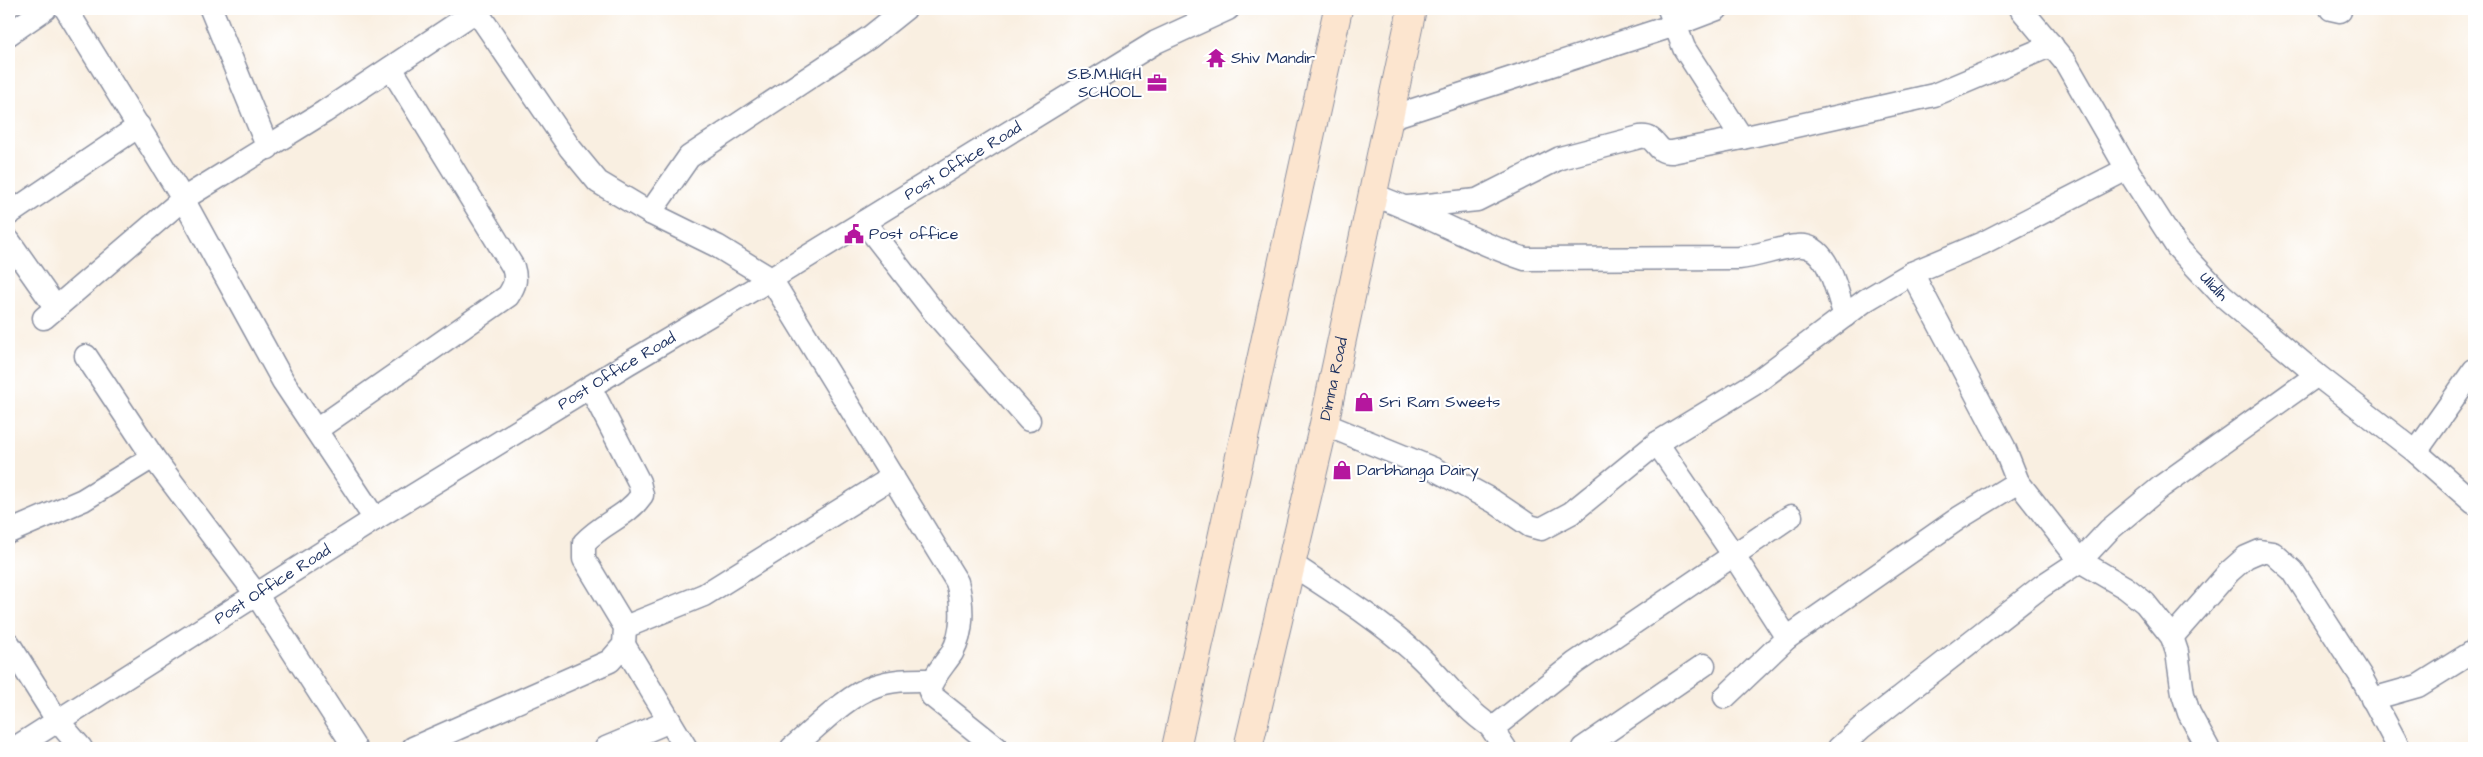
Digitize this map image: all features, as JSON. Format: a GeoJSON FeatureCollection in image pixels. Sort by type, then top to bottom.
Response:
{"type":"FeatureCollection","features":[{"type":"Feature","properties":{"kind":"street"},"geometry":{"type":"LineString","coordinates":[[9,34],[45,9]]}},
{"type":"Feature","properties":{"kind":"street"},"geometry":{"type":"LineString","coordinates":[[66,9],[183,199],[283,380],[375,519]]}},
{"type":"Feature","properties":{"kind":"street"},"geometry":{"type":"LineString","coordinates":[[211,9],[268,148]]}},
{"type":"Feature","properties":{"kind":"street"},"geometry":{"type":"LineString","coordinates":[[650,213],[690,158],[870,37],[905,9]]}},
{"type":"Feature","properties":{"kind":"street","name":"Post Office Road"},"geometry":{"type":"LineString","coordinates":[[15,748],[375,519],[771,279],[1156,42],[1228,9]]}},
{"type":"Feature","properties":{"kind":"street"},"geometry":{"type":"LineString","coordinates":[[1176,748],[1338,9]]}},
{"type":"Feature","properties":{"kind":"street","name":"Dimna Road"},"geometry":{"type":"LineString","coordinates":[[1248,748],[1324,424],[1412,9]]}},
{"type":"Feature","properties":{"kind":"street"},"geometry":{"type":"LineString","coordinates":[[1389,118],[1672,17],[1717,9]]}},
{"type":"Feature","properties":{"kind":"street","name":"Ulidih"},"geometry":{"type":"LineString","coordinates":[[2021,9],[2066,63],[2127,169],[2184,254],[2222,295],[2317,375],[2416,452],[2474,503]]}},
{"type":"Feature","properties":{"kind":"street"},"geometry":{"type":"LineString","coordinates":[[9,241],[50,313],[183,199],[268,148],[475,10],[570,148],[598,182],[650,213],[717,246],[771,279],[957,582],[962,600],[957,644],[932,680],[929,689],[940,704],[997,748]]}},
{"type":"Feature","properties":{"kind":"street"},"geometry":{"type":"LineString","coordinates":[[1672,17],[1684,48],[1742,138]]}},
{"type":"Feature","properties":{"kind":"street"},"geometry":{"type":"LineString","coordinates":[[1408,207],[1478,200],[1560,158],[1640,137],[1648,136],[1654,139],[1658,149],[1665,152],[1742,138],[1934,95],[2052,44]]}},
{"type":"Feature","properties":{"kind":"street"},"geometry":{"type":"LineString","coordinates":[[316,430],[508,296],[515,285],[516,278],[513,267],[390,68]]}},
{"type":"Feature","properties":{"kind":"street"},"geometry":{"type":"LineString","coordinates":[[9,214],[138,126]]}},
{"type":"Feature","properties":{"kind":"street"},"geometry":{"type":"LineString","coordinates":[[1324,424],[1434,469],[1493,501],[1530,526],[1541,529],[1571,513],[1657,443],[1754,384],[1866,300],[1912,273],[1983,243],[2127,169]]}},
{"type":"Feature","properties":{"kind":"street"},"geometry":{"type":"LineString","coordinates":[[1374,195],[1408,207],[1502,252],[1524,259],[1739,258],[1761,256],[1796,246],[1810,246],[1821,254],[1845,316]]}},
{"type":"Feature","properties":{"kind":"street"},"geometry":{"type":"LineString","coordinates":[[864,222],[934,312],[1029,420]]}},
{"type":"Feature","properties":{"kind":"street"},"geometry":{"type":"LineString","coordinates":[[1912,273],[2004,447],[2018,482],[2080,561],[2126,588],[2150,609],[2172,637],[2183,694],[2189,713],[2208,748]]}},
{"type":"Feature","properties":{"kind":"street"},"geometry":{"type":"LineString","coordinates":[[86,356],[153,457],[256,594],[355,748]]}},
{"type":"Feature","properties":{"kind":"street"},"geometry":{"type":"LineString","coordinates":[[2416,452],[2474,370]]}},
{"type":"Feature","properties":{"kind":"street"},"geometry":{"type":"LineString","coordinates":[[1839,748],[1861,728],[2042,586],[2080,561],[2109,530],[2162,486],[2317,375]]}},
{"type":"Feature","properties":{"kind":"street"},"geometry":{"type":"LineString","coordinates":[[590,387],[639,482],[642,494],[633,508],[595,531],[584,544],[584,559],[670,722],[686,748]]}},
{"type":"Feature","properties":{"kind":"street"},"geometry":{"type":"LineString","coordinates":[[1657,443],[1734,554],[1787,638]]}},
{"type":"Feature","properties":{"kind":"street"},"geometry":{"type":"LineString","coordinates":[[9,532],[83,500],[153,457]]}},
{"type":"Feature","properties":{"kind":"street"},"geometry":{"type":"LineString","coordinates":[[413,748],[610,661],[624,636],[704,595],[894,477]]}},
{"type":"Feature","properties":{"kind":"street"},"geometry":{"type":"LineString","coordinates":[[1725,697],[1787,638],[1959,518],[2018,482]]}},
{"type":"Feature","properties":{"kind":"street"},"geometry":{"type":"LineString","coordinates":[[1490,726],[1497,725],[1575,663],[1791,516]]}},
{"type":"Feature","properties":{"kind":"street"},"geometry":{"type":"LineString","coordinates":[[2172,637],[2229,572],[2246,557],[2260,551],[2273,553],[2293,570],[2360,675],[2399,748]]}},
{"type":"Feature","properties":{"kind":"street"},"geometry":{"type":"LineString","coordinates":[[1290,563],[1394,634],[1415,652],[1448,690],[1490,726],[1505,748]]}},
{"type":"Feature","properties":{"kind":"street"},"geometry":{"type":"LineString","coordinates":[[9,644],[57,720],[81,748]]}},
{"type":"Feature","properties":{"kind":"street"},"geometry":{"type":"LineString","coordinates":[[2372,699],[2418,686],[2474,651]]}},
{"type":"Feature","properties":{"kind":"street"},"geometry":{"type":"LineString","coordinates":[[1583,748],[1704,665]]}},
{"type":"Feature","properties":{"kind":"street"},"geometry":{"type":"LineString","coordinates":[[792,748],[852,699],[873,686],[895,681],[932,680]]}},
{"type":"Feature","properties":{"kind":"street"},"geometry":{"type":"LineString","coordinates":[[606,748],[670,722]]}},
{"type":"Feature","properties":{"kind":"place","name":"Shiv Mandir"},"geometry":{"type":"Point","coordinates":[1216,58]}},
{"type":"Feature","properties":{"kind":"place","name":"S.B.M.HIGH SCHOOL"},"geometry":{"type":"Point","coordinates":[1157,83]}},
{"type":"Feature","properties":{"kind":"place","name":"Post office"},"geometry":{"type":"Point","coordinates":[854,234]}},
{"type":"Feature","properties":{"kind":"place","name":"Sri Ram Sweets"},"geometry":{"type":"Point","coordinates":[1364,402]}},
{"type":"Feature","properties":{"kind":"place","name":"Darbhanga Dairy"},"geometry":{"type":"Point","coordinates":[1342,470]}}]}
